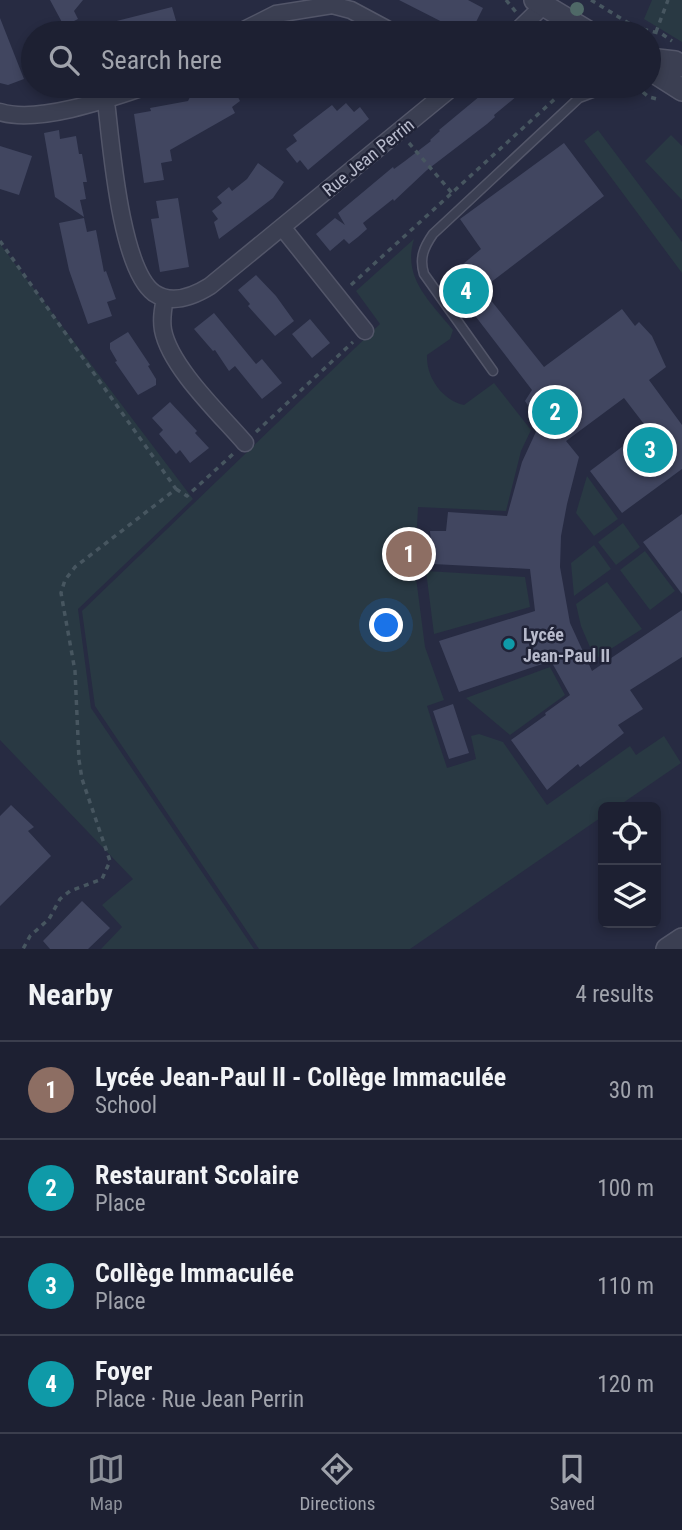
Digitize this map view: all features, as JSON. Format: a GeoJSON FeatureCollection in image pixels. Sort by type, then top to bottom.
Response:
{"type":"FeatureCollection","features":[{"type":"Feature","properties":{"kind":"street"},"geometry":{"type":"LineString","coordinates":[[529,21],[539,12],[540,3],[570,21]]}},
{"type":"Feature","properties":{"kind":"street"},"geometry":{"type":"LineString","coordinates":[[262,21],[276,14],[332,5],[351,10],[372,21]]}},
{"type":"Feature","properties":{"kind":"street"},"geometry":{"type":"LineString","coordinates":[[661,60],[682,66]]}},
{"type":"Feature","properties":{"kind":"street"},"geometry":{"type":"LineString","coordinates":[[661,77],[682,90]]}},
{"type":"Feature","properties":{"kind":"street"},"geometry":{"type":"LineString","coordinates":[[0,112],[21,116],[34,115],[114,98]]}},
{"type":"Feature","properties":{"kind":"street","name":"Rue Jean Perrin"},"geometry":{"type":"LineString","coordinates":[[165,298],[183,298],[197,294],[439,98]]}},
{"type":"Feature","properties":{"kind":"street"},"geometry":{"type":"LineString","coordinates":[[106,101],[115,183],[135,266],[142,281],[154,293],[165,298],[161,317],[168,346],[190,381],[245,443]]}},
{"type":"Feature","properties":{"kind":"street"},"geometry":{"type":"LineString","coordinates":[[282,227],[365,331]]}},
{"type":"Feature","properties":{"kind":"street"},"geometry":{"type":"LineString","coordinates":[[667,949],[682,939]]}},
{"type":"Feature","properties":{"kind":"lane"},"geometry":{"type":"LineString","coordinates":[[493,371],[424,274],[421,265],[424,248],[433,234],[579,98]]}},
{"type":"Feature","properties":{"kind":"path"},"geometry":{"type":"LineString","coordinates":[[591,0],[625,21]]}},
{"type":"Feature","properties":{"kind":"path"},"geometry":{"type":"LineString","coordinates":[[660,21],[668,0]]}},
{"type":"Feature","properties":{"kind":"path"},"geometry":{"type":"LineString","coordinates":[[661,34],[682,48]]}},
{"type":"Feature","properties":{"kind":"path"},"geometry":{"type":"LineString","coordinates":[[338,296],[556,98]]}},
{"type":"Feature","properties":{"kind":"path"},"geometry":{"type":"LineString","coordinates":[[399,131],[452,193]]}},
{"type":"Feature","properties":{"kind":"path"},"geometry":{"type":"LineString","coordinates":[[0,241],[176,489],[187,496],[365,331]]}},
{"type":"Feature","properties":{"kind":"path"},"geometry":{"type":"LineString","coordinates":[[23,949],[30,936],[49,919],[60,899],[70,891],[102,879],[110,861],[82,779],[75,671],[61,593],[65,580],[75,567],[176,489]]}},
{"type":"Feature","properties":{"kind":"shaded area"},"geometry":{"type":"Polygon","coordinates":[[[652,0],[682,0],[682,42],[661,29],[661,21],[644,19],[652,0]]]}},
{"type":"Feature","properties":{"kind":"shaded area"},"geometry":{"type":"Polygon","coordinates":[[[598,130],[682,242],[682,273],[584,141],[598,130]]]}},
{"type":"Feature","properties":{"kind":"shaded area"},"geometry":{"type":"Polygon","coordinates":[[[671,135],[682,146],[682,200],[645,161],[671,135]]]}},
{"type":"Feature","properties":{"kind":"shaded area"},"geometry":{"type":"Polygon","coordinates":[[[414,239],[411,253],[415,277],[427,299],[453,330],[450,339],[427,355],[432,379],[442,393],[464,405],[494,383],[531,430],[521,451],[506,511],[418,507],[415,570],[425,647],[444,700],[427,706],[447,768],[476,759],[471,736],[479,734],[503,742],[547,805],[630,746],[636,755],[664,736],[681,763],[624,802],[598,802],[598,819],[410,949],[259,949],[95,706],[82,611],[380,324],[356,291],[414,239]]]}},
{"type":"Feature","properties":{"kind":"shaded area"},"geometry":{"type":"Polygon","coordinates":[[[0,244],[193,499],[78,609],[91,708],[254,949],[101,949],[122,927],[102,905],[133,879],[0,740],[0,244]]]}},
{"type":"Feature","properties":{"kind":"shaded area"},"geometry":{"type":"Polygon","coordinates":[[[587,476],[618,519],[594,536],[576,513],[587,476]]]}},
{"type":"Feature","properties":{"kind":"shaded area"},"geometry":{"type":"Polygon","coordinates":[[[623,523],[640,547],[616,565],[598,542],[623,523]]]}},
{"type":"Feature","properties":{"kind":"shaded area"},"geometry":{"type":"Polygon","coordinates":[[[594,545],[611,569],[574,596],[571,563],[594,545]]]}},
{"type":"Feature","properties":{"kind":"shaded area"},"geometry":{"type":"Polygon","coordinates":[[[645,551],[675,591],[650,610],[620,570],[645,551]]]}},
{"type":"Feature","properties":{"kind":"shaded area"},"geometry":{"type":"Polygon","coordinates":[[[426,571],[525,577],[530,607],[434,634],[426,571]]]}},
{"type":"Feature","properties":{"kind":"shaded area"},"geometry":{"type":"Polygon","coordinates":[[[607,582],[642,629],[595,659],[581,626],[576,604],[607,582]]]}},
{"type":"Feature","properties":{"kind":"shaded area"},"geometry":{"type":"Polygon","coordinates":[[[550,667],[565,695],[510,735],[466,698],[550,667]]]}},
{"type":"Feature","properties":{"kind":"building"},"geometry":{"type":"Polygon","coordinates":[[[50,0],[83,0],[74,11],[78,19],[61,21],[50,0]]]}},
{"type":"Feature","properties":{"kind":"building"},"geometry":{"type":"Polygon","coordinates":[[[399,0],[468,0],[483,8],[476,21],[440,21],[399,0]]]}},
{"type":"Feature","properties":{"kind":"building"},"geometry":{"type":"Polygon","coordinates":[[[172,7],[176,21],[117,21],[172,7]]]}},
{"type":"Feature","properties":{"kind":"building"},"geometry":{"type":"Polygon","coordinates":[[[0,18],[21,71],[21,80],[8,85],[0,83],[0,18]]]}},
{"type":"Feature","properties":{"kind":"building"},"geometry":{"type":"Polygon","coordinates":[[[190,98],[238,98],[240,101],[232,107],[235,113],[170,150],[172,161],[161,163],[164,180],[144,183],[134,114],[188,101],[190,98]]]}},
{"type":"Feature","properties":{"kind":"building"},"geometry":{"type":"Polygon","coordinates":[[[478,98],[515,98],[487,124],[427,170],[394,201],[393,199],[363,223],[367,229],[358,237],[349,244],[344,239],[330,251],[316,234],[335,218],[345,225],[338,213],[393,167],[394,169],[431,141],[439,130],[478,98]]]}},
{"type":"Feature","properties":{"kind":"building"},"geometry":{"type":"Polygon","coordinates":[[[346,103],[354,112],[360,107],[369,119],[308,170],[300,160],[297,163],[286,149],[297,141],[293,135],[332,105],[337,111],[346,103]]]}},
{"type":"Feature","properties":{"kind":"building"},"geometry":{"type":"Polygon","coordinates":[[[59,130],[60,139],[76,136],[79,154],[82,154],[87,182],[83,182],[86,199],[80,200],[84,217],[55,197],[44,133],[59,130]]]}},
{"type":"Feature","properties":{"kind":"building"},"geometry":{"type":"Polygon","coordinates":[[[564,143],[604,196],[482,289],[544,367],[622,309],[635,326],[639,322],[652,336],[666,367],[649,380],[682,425],[682,469],[622,513],[590,471],[647,428],[624,398],[566,441],[579,457],[561,536],[560,567],[570,623],[592,671],[682,610],[682,657],[630,690],[643,709],[618,725],[624,733],[580,767],[578,764],[547,790],[511,740],[570,695],[551,661],[459,692],[439,641],[535,611],[530,569],[433,564],[430,531],[446,531],[448,512],[507,516],[522,462],[540,423],[525,401],[532,390],[444,280],[481,249],[460,219],[564,143]]]}},
{"type":"Feature","properties":{"kind":"building"},"geometry":{"type":"Polygon","coordinates":[[[0,146],[32,156],[19,195],[0,189],[0,146]]]}},
{"type":"Feature","properties":{"kind":"building"},"geometry":{"type":"Polygon","coordinates":[[[258,163],[284,182],[273,198],[219,239],[214,222],[218,219],[212,211],[222,203],[217,197],[229,187],[232,191],[247,179],[258,163]]]}},
{"type":"Feature","properties":{"kind":"building"},"geometry":{"type":"Polygon","coordinates":[[[178,198],[189,267],[160,272],[151,219],[159,218],[156,201],[178,198]]]}},
{"type":"Feature","properties":{"kind":"building"},"geometry":{"type":"Polygon","coordinates":[[[84,218],[87,232],[96,230],[104,272],[106,271],[116,299],[107,302],[112,316],[88,324],[69,270],[59,223],[84,218]]]}},
{"type":"Feature","properties":{"kind":"building"},"geometry":{"type":"Polygon","coordinates":[[[256,275],[294,321],[275,336],[248,306],[250,304],[238,290],[256,275]]]}},
{"type":"Feature","properties":{"kind":"building"},"geometry":{"type":"Polygon","coordinates":[[[214,313],[256,364],[262,359],[282,383],[262,399],[235,366],[229,371],[215,350],[213,351],[194,329],[214,313]]]}},
{"type":"Feature","properties":{"kind":"building"},"geometry":{"type":"Polygon","coordinates":[[[310,319],[330,343],[312,358],[292,334],[310,319]]]}},
{"type":"Feature","properties":{"kind":"building"},"geometry":{"type":"Polygon","coordinates":[[[128,332],[156,379],[156,385],[138,395],[115,362],[117,361],[110,349],[110,343],[128,332]]]}},
{"type":"Feature","properties":{"kind":"building"},"geometry":{"type":"Polygon","coordinates":[[[170,402],[209,448],[190,463],[180,450],[176,454],[159,434],[163,430],[152,418],[170,402]]]}},
{"type":"Feature","properties":{"kind":"building"},"geometry":{"type":"Polygon","coordinates":[[[682,514],[682,594],[643,542],[682,514]]]}},
{"type":"Feature","properties":{"kind":"building"},"geometry":{"type":"Polygon","coordinates":[[[453,704],[469,753],[449,759],[433,711],[453,704]]]}},
{"type":"Feature","properties":{"kind":"building"},"geometry":{"type":"Polygon","coordinates":[[[11,805],[34,827],[28,831],[51,856],[0,906],[0,816],[11,805]]]}},
{"type":"Feature","properties":{"kind":"building"},"geometry":{"type":"Polygon","coordinates":[[[82,901],[110,928],[88,949],[50,949],[43,941],[82,901]]]}},
{"type":"Feature","properties":{"kind":"place","name":"Foyer"},"geometry":{"type":"Point","coordinates":[466,291]}},
{"type":"Feature","properties":{"kind":"place","name":"Restaurant Scolaire"},"geometry":{"type":"Point","coordinates":[555,412]}},
{"type":"Feature","properties":{"kind":"place","name":"Collège Immaculée"},"geometry":{"type":"Point","coordinates":[650,450]}},
{"type":"Feature","properties":{"kind":"place","name":"Lycée Jean-Paul II - Collège Immaculée"},"geometry":{"type":"Point","coordinates":[409,554]}},
{"type":"Feature","properties":{"kind":"place","name":"Lycée Jean-Paul II"},"geometry":{"type":"Point","coordinates":[509,644]}}]}
